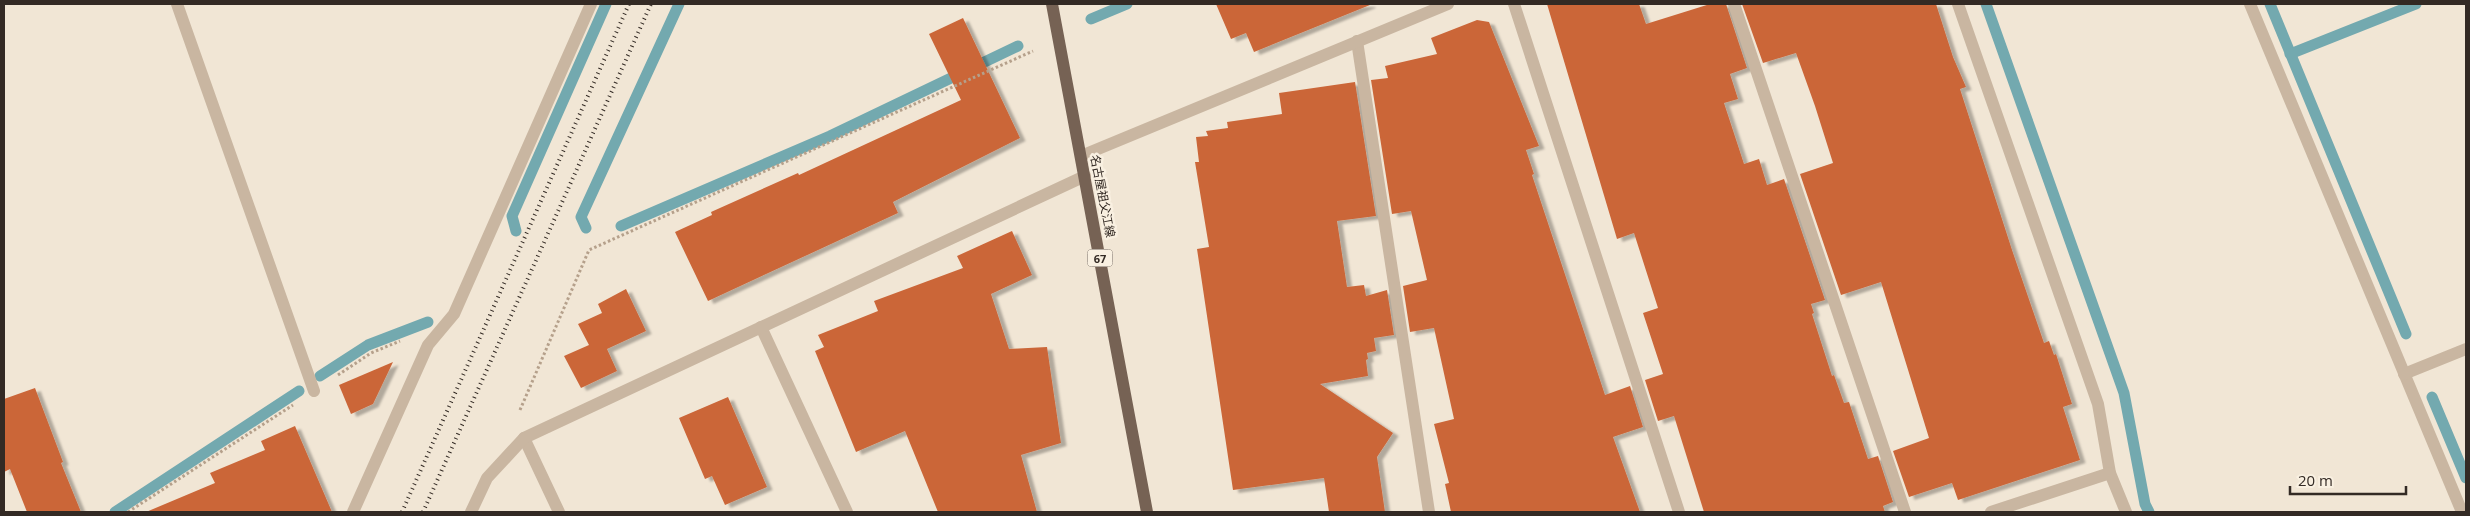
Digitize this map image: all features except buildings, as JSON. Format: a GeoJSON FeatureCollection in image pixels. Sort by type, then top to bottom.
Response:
{"type":"FeatureCollection","features":[{"type":"Feature","properties":{"kind":"main road","name":"名古屋祖父江線"},"geometry":{"type":"LineString","coordinates":[[1052,4],[1147,512]]}},
{"type":"Feature","properties":{"kind":"street"},"geometry":{"type":"LineString","coordinates":[[177,4],[314,391]]}},
{"type":"Feature","properties":{"kind":"street"},"geometry":{"type":"LineString","coordinates":[[353,512],[428,344],[454,314],[591,4]]}},
{"type":"Feature","properties":{"kind":"street"},"geometry":{"type":"LineString","coordinates":[[1081,156],[1448,4]]}},
{"type":"Feature","properties":{"kind":"street"},"geometry":{"type":"LineString","coordinates":[[1514,4],[1679,512]]}},
{"type":"Feature","properties":{"kind":"street"},"geometry":{"type":"LineString","coordinates":[[1734,4],[1905,512]]}},
{"type":"Feature","properties":{"kind":"street"},"geometry":{"type":"LineString","coordinates":[[1958,4],[2098,404],[2110,473],[2126,512]]}},
{"type":"Feature","properties":{"kind":"street"},"geometry":{"type":"LineString","coordinates":[[2250,4],[2462,512]]}},
{"type":"Feature","properties":{"kind":"street"},"geometry":{"type":"LineString","coordinates":[[1357,41],[1429,512]]}},
{"type":"Feature","properties":{"kind":"street"},"geometry":{"type":"LineString","coordinates":[[472,512],[487,478],[524,438],[1085,176]]}},
{"type":"Feature","properties":{"kind":"street"},"geometry":{"type":"LineString","coordinates":[[761,327],[847,512]]}},
{"type":"Feature","properties":{"kind":"street"},"geometry":{"type":"LineString","coordinates":[[2404,374],[2466,348]]}},
{"type":"Feature","properties":{"kind":"street"},"geometry":{"type":"LineString","coordinates":[[524,438],[558,512]]}},
{"type":"Feature","properties":{"kind":"street"},"geometry":{"type":"LineString","coordinates":[[1990,512],[2110,473]]}},
{"type":"Feature","properties":{"kind":"path"},"geometry":{"type":"LineString","coordinates":[[524,438],[518,413],[589,250],[1059,39]]}},
{"type":"Feature","properties":{"kind":"path"},"geometry":{"type":"LineString","coordinates":[[128,512],[371,353],[413,336],[428,344]]}},
{"type":"Feature","properties":{"kind":"waterway"},"geometry":{"type":"LineString","coordinates":[[516,231],[512,216],[606,4]]}},
{"type":"Feature","properties":{"kind":"waterway"},"geometry":{"type":"LineString","coordinates":[[586,228],[581,217],[679,4]]}},
{"type":"Feature","properties":{"kind":"waterway"},"geometry":{"type":"LineString","coordinates":[[1091,19],[1127,4]]}},
{"type":"Feature","properties":{"kind":"waterway"},"geometry":{"type":"LineString","coordinates":[[1986,4],[2124,393],[2145,504],[2149,512]]}},
{"type":"Feature","properties":{"kind":"waterway"},"geometry":{"type":"LineString","coordinates":[[2270,4],[2406,334]]}},
{"type":"Feature","properties":{"kind":"waterway"},"geometry":{"type":"LineString","coordinates":[[2290,54],[2416,4]]}},
{"type":"Feature","properties":{"kind":"waterway"},"geometry":{"type":"LineString","coordinates":[[621,226],[830,136],[1018,46]]}},
{"type":"Feature","properties":{"kind":"waterway"},"geometry":{"type":"LineString","coordinates":[[320,376],[368,345],[428,322]]}},
{"type":"Feature","properties":{"kind":"waterway"},"geometry":{"type":"LineString","coordinates":[[115,512],[299,391]]}},
{"type":"Feature","properties":{"kind":"waterway"},"geometry":{"type":"LineString","coordinates":[[2432,397],[2466,478]]}},
{"type":"Feature","properties":{"kind":"railway"},"geometry":{"type":"LineString","coordinates":[[402,512],[629,4]]}},
{"type":"Feature","properties":{"kind":"railway"},"geometry":{"type":"LineString","coordinates":[[423,512],[651,4]]}}]}
